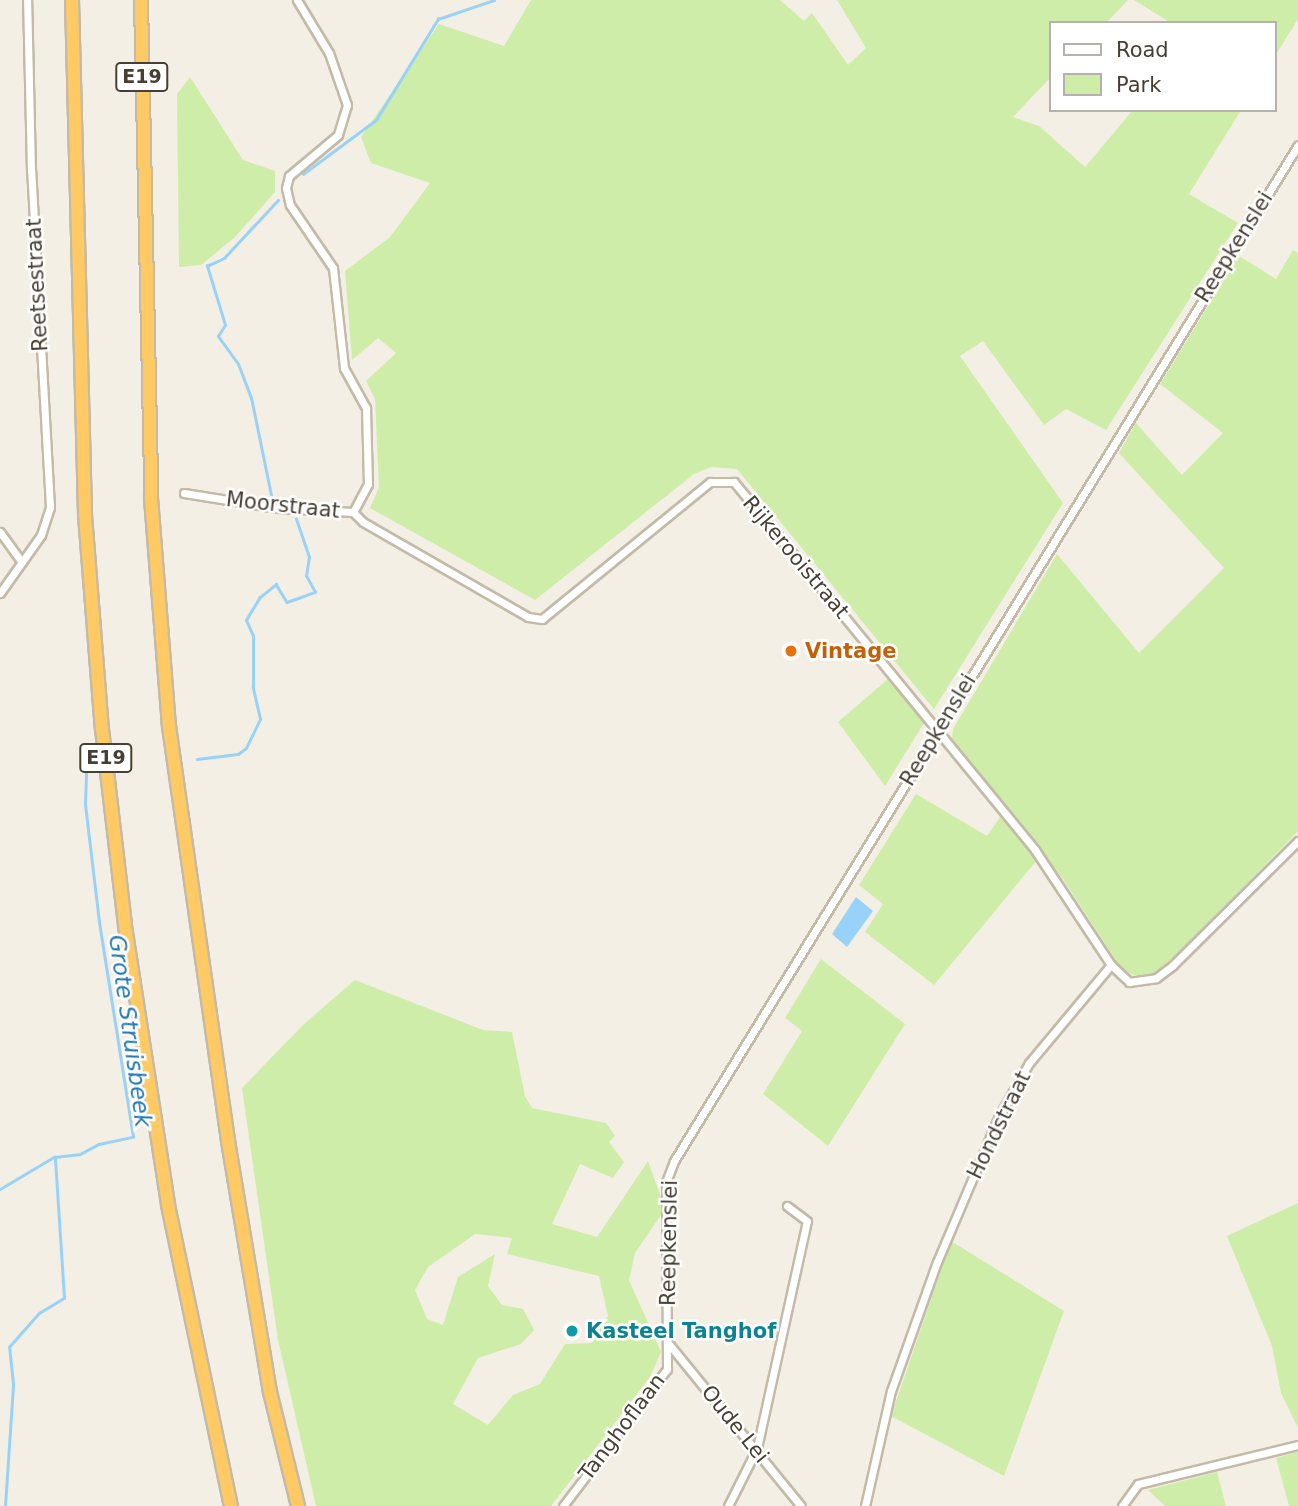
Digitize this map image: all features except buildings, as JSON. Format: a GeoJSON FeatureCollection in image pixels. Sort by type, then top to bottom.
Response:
{"type":"FeatureCollection","features":[{"type":"Feature","properties":{"kind":"highway","name":"E19"},"geometry":{"type":"LineString","coordinates":[[72,0],[85,515],[102,729],[125,926],[168,1205],[231,1506]]}},
{"type":"Feature","properties":{"kind":"highway","name":"E19"},"geometry":{"type":"LineString","coordinates":[[141,0],[151,498],[169,726],[230,1154],[270,1392],[298,1506]]}},
{"type":"Feature","properties":{"kind":"street","name":"Reetsestraat"},"geometry":{"type":"LineString","coordinates":[[0,593],[46,525],[50,495],[32,184],[27,0]]}},
{"type":"Feature","properties":{"kind":"street","name":"Moorstraat"},"geometry":{"type":"LineString","coordinates":[[184,493],[278,508],[354,512],[368,484],[366,408],[344,368],[333,268],[290,205],[286,188],[289,176],[338,135],[347,105],[329,53],[297,0]]}},
{"type":"Feature","properties":{"kind":"street","name":"Reepkenslei"},"geometry":{"type":"LineString","coordinates":[[668,1342],[666,1182],[674,1161],[1298,145]]}},
{"type":"Feature","properties":{"kind":"street","name":"Rijkerooistraat"},"geometry":{"type":"LineString","coordinates":[[354,512],[363,522],[528,617],[542,619],[710,482],[724,479],[734,482],[938,730],[1070,898],[1111,965]]}},
{"type":"Feature","properties":{"kind":"street"},"geometry":{"type":"LineString","coordinates":[[0,532],[22,562]]}},
{"type":"Feature","properties":{"kind":"street"},"geometry":{"type":"LineString","coordinates":[[1111,965],[1135,983],[1161,975],[1298,841]]}},
{"type":"Feature","properties":{"kind":"street","name":"Hondstraat"},"geometry":{"type":"LineString","coordinates":[[865,1506],[891,1391],[937,1262],[998,1118],[1029,1063],[1111,965]]}},
{"type":"Feature","properties":{"kind":"street"},"geometry":{"type":"LineString","coordinates":[[728,1506],[757,1448],[807,1221],[787,1206]]}},
{"type":"Feature","properties":{"kind":"street","name":"Oude Lei"},"geometry":{"type":"LineString","coordinates":[[668,1342],[757,1448],[801,1506]]}},
{"type":"Feature","properties":{"kind":"street","name":"Tanghoflaan"},"geometry":{"type":"LineString","coordinates":[[563,1506],[667,1369],[668,1342]]}},
{"type":"Feature","properties":{"kind":"street"},"geometry":{"type":"LineString","coordinates":[[1122,1506],[1138,1484],[1298,1445]]}},
{"type":"Feature","properties":{"kind":"green space"},"geometry":{"type":"Polygon","coordinates":[[[531,0],[780,0],[804,21],[812,13],[848,65],[866,48],[837,0],[1128,0],[1108,21],[1050,21],[1050,78],[1013,117],[1039,126],[1085,167],[1131,112],[1240,112],[1189,194],[1238,223],[1106,430],[1066,409],[1044,425],[983,341],[960,356],[1063,503],[934,709],[737,469],[711,467],[694,474],[535,600],[370,508],[379,487],[375,399],[366,381],[396,353],[378,338],[352,360],[345,271],[390,237],[430,183],[371,163],[361,137],[439,24],[504,46],[531,0]]]}},
{"type":"Feature","properties":{"kind":"green space"},"geometry":{"type":"Polygon","coordinates":[[[1134,0],[1298,0],[1298,19],[1277,53],[1277,21],[1168,21],[1134,0]]]}},
{"type":"Feature","properties":{"kind":"green space"},"geometry":{"type":"Polygon","coordinates":[[[190,77],[243,160],[275,171],[275,192],[235,237],[201,265],[179,267],[177,94],[190,77]]]}},
{"type":"Feature","properties":{"kind":"green space"},"geometry":{"type":"Polygon","coordinates":[[[1293,250],[1298,253],[1298,831],[1191,941],[1153,975],[1139,977],[1122,970],[1063,879],[952,738],[953,729],[1057,554],[1139,653],[1224,568],[1119,453],[1136,423],[1182,475],[1223,433],[1160,384],[1239,256],[1276,279],[1293,250]]]}},
{"type":"Feature","properties":{"kind":"green space"},"geometry":{"type":"Polygon","coordinates":[[[888,679],[924,723],[885,786],[838,722],[888,679]]]}},
{"type":"Feature","properties":{"kind":"green space"},"geometry":{"type":"Polygon","coordinates":[[[916,794],[987,836],[1000,817],[1037,860],[934,985],[865,932],[883,904],[859,885],[916,794]]]}},
{"type":"Feature","properties":{"kind":"green space"},"geometry":{"type":"Polygon","coordinates":[[[821,959],[905,1024],[828,1146],[763,1094],[802,1031],[785,1018],[821,959]]]}},
{"type":"Feature","properties":{"kind":"green space"},"geometry":{"type":"Polygon","coordinates":[[[355,980],[483,1030],[512,1032],[525,1096],[532,1108],[606,1123],[615,1136],[609,1142],[624,1162],[613,1178],[580,1164],[552,1224],[597,1237],[648,1161],[665,1209],[635,1253],[629,1280],[661,1352],[650,1377],[551,1506],[316,1506],[278,1340],[242,1088],[304,1024],[355,980]],[[475,1234],[428,1267],[415,1290],[427,1319],[443,1325],[458,1277],[495,1254],[488,1286],[502,1305],[523,1309],[534,1330],[521,1344],[478,1358],[453,1404],[488,1425],[513,1395],[540,1384],[565,1344],[592,1343],[608,1316],[599,1276],[507,1254],[512,1238],[475,1234]]]}},
{"type":"Feature","properties":{"kind":"green space"},"geometry":{"type":"Polygon","coordinates":[[[1298,1203],[1298,1428],[1281,1393],[1272,1346],[1227,1236],[1298,1203]]]}},
{"type":"Feature","properties":{"kind":"green space"},"geometry":{"type":"Polygon","coordinates":[[[951,1241],[1064,1311],[1004,1476],[891,1416],[951,1241]]]}},
{"type":"Feature","properties":{"kind":"green space"},"geometry":{"type":"Polygon","coordinates":[[[1298,1452],[1298,1506],[1289,1506],[1276,1458],[1298,1452]]]}},
{"type":"Feature","properties":{"kind":"green space"},"geometry":{"type":"Polygon","coordinates":[[[1217,1472],[1226,1506],[1165,1506],[1148,1490],[1217,1472]]]}},
{"type":"Feature","properties":{"kind":"water"},"geometry":{"type":"Polygon","coordinates":[[[856,897],[873,911],[847,947],[832,934],[856,897]]]}},
{"type":"Feature","properties":{"kind":"waterway","name":"Grote Struisbeek"},"geometry":{"type":"LineString","coordinates":[[303,174],[376,120],[438,19],[494,0]]}},
{"type":"Feature","properties":{"kind":"waterway","name":"Grote Struisbeek"},"geometry":{"type":"LineString","coordinates":[[272,500],[251,398],[238,364],[218,336],[225,325],[207,266],[224,258],[278,200]]}},
{"type":"Feature","properties":{"kind":"waterway","name":"Grote Struisbeek"},"geometry":{"type":"LineString","coordinates":[[197,759],[238,754],[246,748],[260,719],[253,688],[253,636],[246,620],[259,598],[276,584],[287,602],[315,592],[306,576],[309,557],[296,519]]}},
{"type":"Feature","properties":{"kind":"waterway","name":"Grote Struisbeek"},"geometry":{"type":"LineString","coordinates":[[5,1506],[13,1384],[9,1347],[39,1313],[64,1298],[55,1157],[80,1154],[99,1144],[133,1137],[99,922],[85,804],[86,771]]}},
{"type":"Feature","properties":{"kind":"waterway"},"geometry":{"type":"LineString","coordinates":[[0,1189],[54,1157]]}},
{"type":"Feature","properties":{"kind":"place","name":"Vintage"},"geometry":{"type":"Point","coordinates":[791,651]}},
{"type":"Feature","properties":{"kind":"place","name":"Kasteel Tanghof"},"geometry":{"type":"Point","coordinates":[572,1331]}}]}
